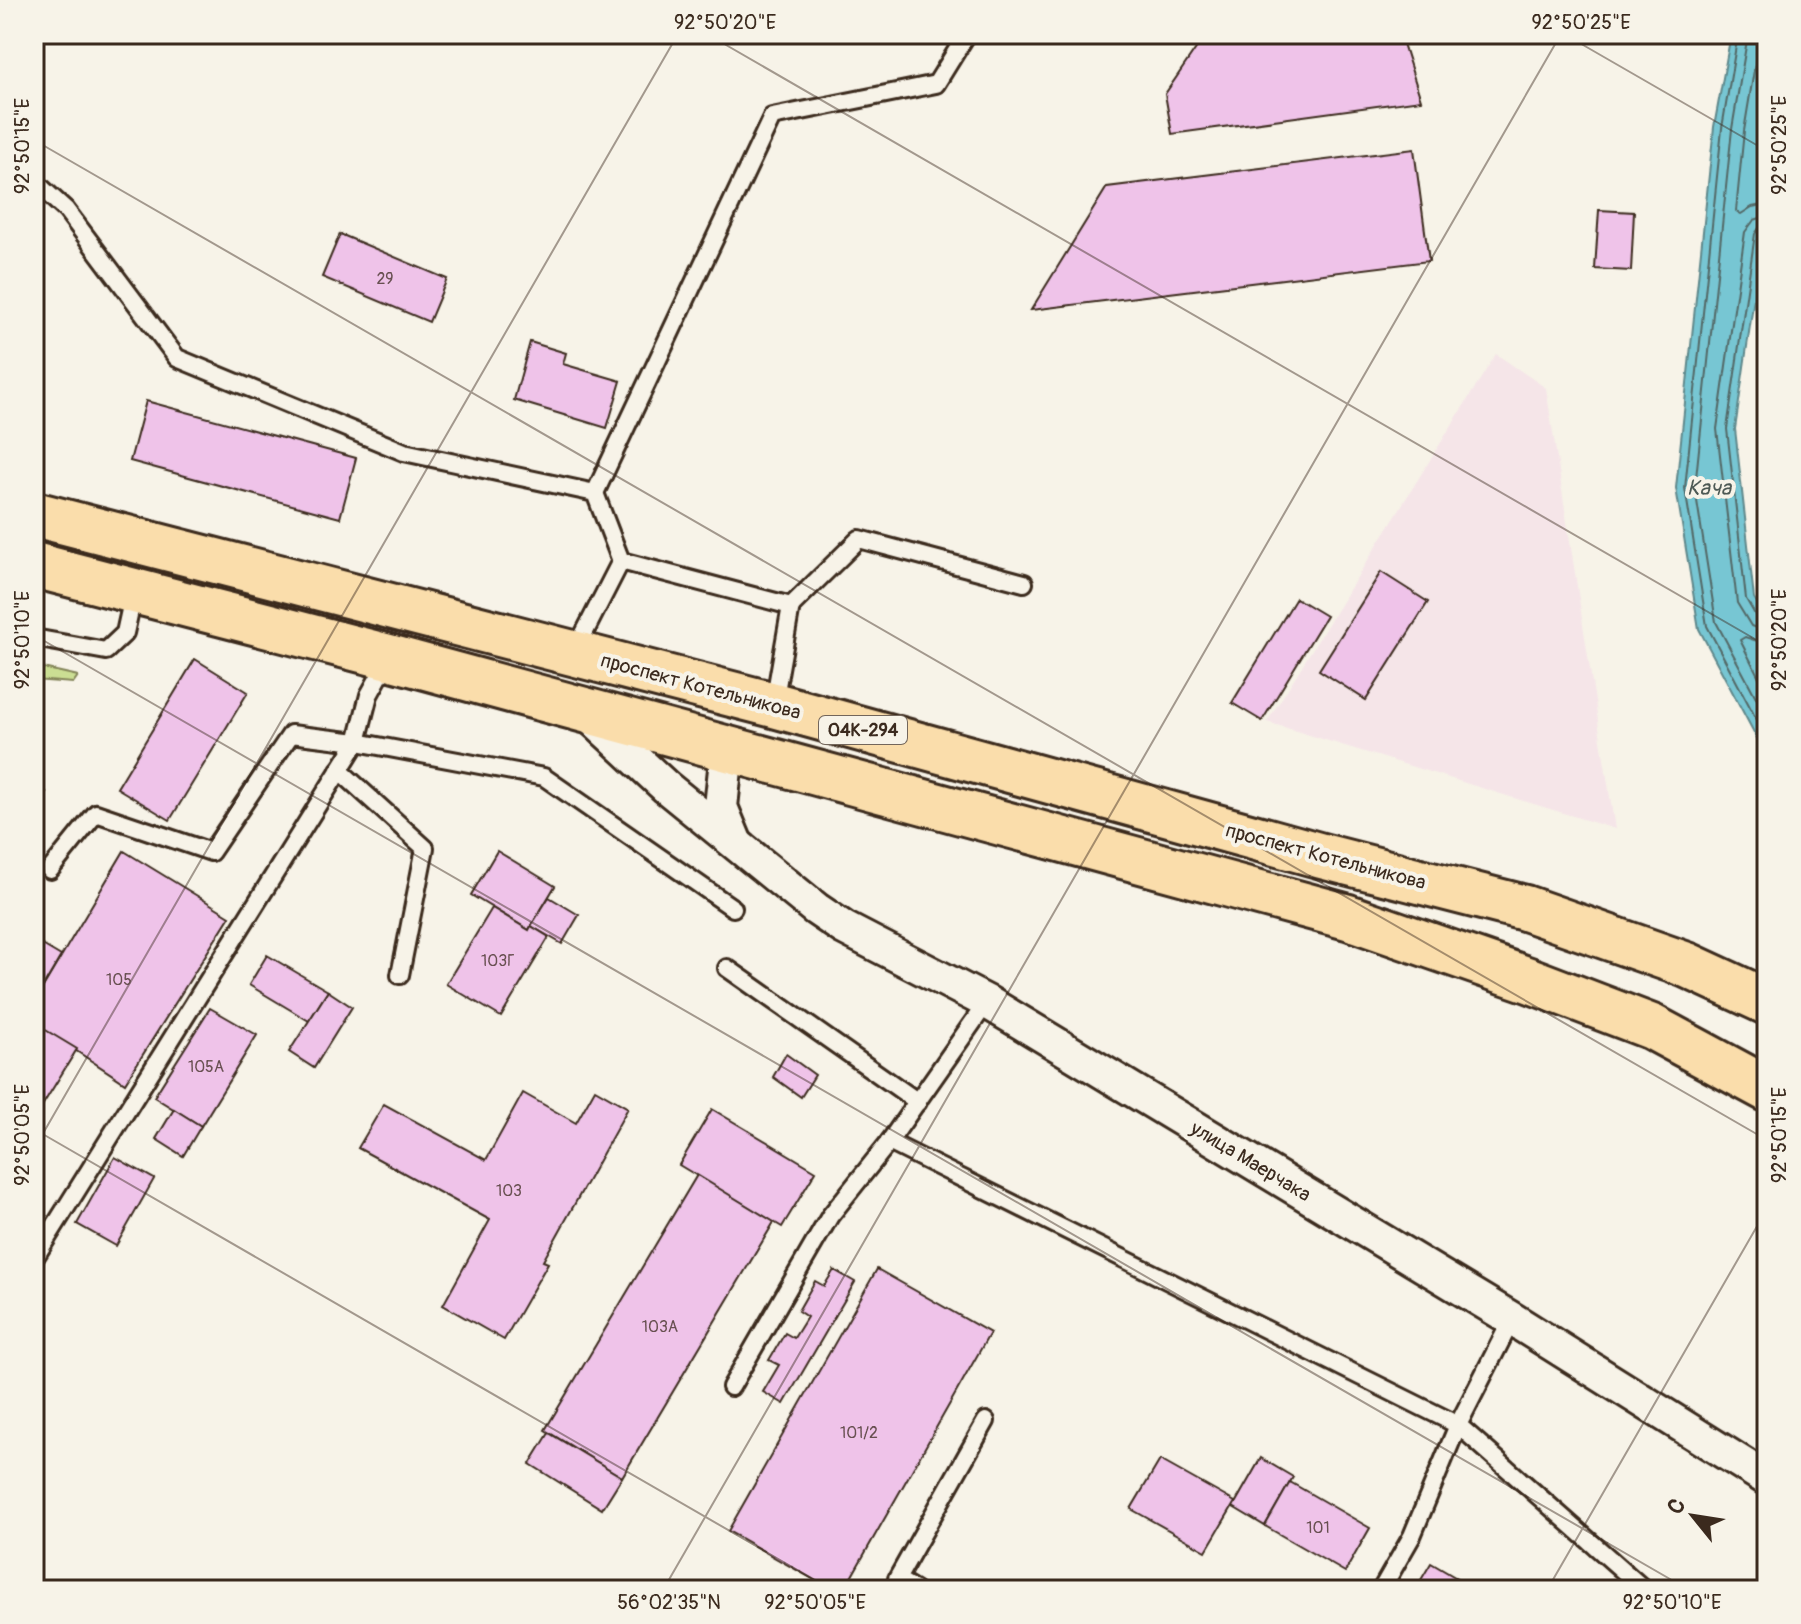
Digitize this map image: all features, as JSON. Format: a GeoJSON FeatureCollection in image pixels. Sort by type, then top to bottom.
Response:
{"type":"FeatureCollection","features":[{"type":"Feature","properties":{"kind":"highway","name":"проспект Котельникова"},"geometry":{"type":"LineString","coordinates":[[34,514],[574,652],[1322,856],[1525,908],[1687,965],[1767,1002]]}},
{"type":"Feature","properties":{"kind":"highway","name":"04К-294"},"geometry":{"type":"LineString","coordinates":[[34,565],[389,657],[1348,917],[1652,1027],[1749,1079]]}},
{"type":"Feature","properties":{"kind":"street","name":"улица Маерчака"},"geometry":{"type":"LineString","coordinates":[[582,709],[666,787],[816,909],[844,928],[987,1002],[1512,1319],[1767,1479]]}},
{"type":"Feature","properties":{"kind":"street"},"geometry":{"type":"LineString","coordinates":[[727,750],[721,807],[736,844]]}},
{"type":"Feature","properties":{"kind":"lane"},"geometry":{"type":"LineString","coordinates":[[574,652],[621,561],[595,493],[772,117],[936,84],[967,34]]}},
{"type":"Feature","properties":{"kind":"lane"},"geometry":{"type":"LineString","coordinates":[[34,181],[66,210],[177,358],[404,452],[595,493]]}},
{"type":"Feature","properties":{"kind":"lane"},"geometry":{"type":"LineString","coordinates":[[774,705],[791,606],[859,539],[1024,583]]}},
{"type":"Feature","properties":{"kind":"lane"},"geometry":{"type":"LineString","coordinates":[[621,561],[791,606]]}},
{"type":"Feature","properties":{"kind":"lane"},"geometry":{"type":"LineString","coordinates":[[34,638],[106,651],[125,633],[134,592]]}},
{"type":"Feature","properties":{"kind":"lane"},"geometry":{"type":"LineString","coordinates":[[34,1259],[357,742],[369,695],[389,657]]}},
{"type":"Feature","properties":{"kind":"lane"},"geometry":{"type":"LineString","coordinates":[[50,870],[96,813],[211,852],[291,734],[357,742],[544,777],[733,908]]}},
{"type":"Feature","properties":{"kind":"lane"},"geometry":{"type":"LineString","coordinates":[[339,770],[425,848],[400,975]]}},
{"type":"Feature","properties":{"kind":"lane"},"geometry":{"type":"LineString","coordinates":[[727,968],[918,1102]]}},
{"type":"Feature","properties":{"kind":"lane"},"geometry":{"type":"LineString","coordinates":[[731,1387],[830,1216],[889,1142],[987,1002]]}},
{"type":"Feature","properties":{"kind":"lane"},"geometry":{"type":"LineString","coordinates":[[889,1142],[1458,1425],[1645,1590]]}},
{"type":"Feature","properties":{"kind":"lane"},"geometry":{"type":"LineString","coordinates":[[1381,1590],[1412,1536],[1458,1425],[1512,1319]]}},
{"type":"Feature","properties":{"kind":"lane"},"geometry":{"type":"LineString","coordinates":[[915,1590],[893,1584],[986,1421]]}},
{"type":"Feature","properties":{"kind":"shaded area"},"geometry":{"type":"Polygon","coordinates":[[[1496,354],[1546,388],[1615,829],[1267,722],[1496,354]]]}},
{"type":"Feature","properties":{"kind":"green space"},"geometry":{"type":"Polygon","coordinates":[[[34,666],[78,676],[73,683],[34,680],[34,666]]]}},
{"type":"Feature","properties":{"kind":"water","name":"Кача"},"geometry":{"type":"Polygon","coordinates":[[[1731,34],[1767,34],[1767,208],[1735,429],[1754,598],[1767,619],[1767,757],[1699,629],[1676,488],[1714,127],[1731,34]]]}},
{"type":"Feature","properties":{"kind":"building"},"geometry":{"type":"Polygon","coordinates":[[[1206,34],[1400,34],[1421,100],[1172,134],[1165,94],[1206,34]]]}},
{"type":"Feature","properties":{"kind":"building"},"geometry":{"type":"Polygon","coordinates":[[[1414,149],[1429,261],[1031,310],[1107,187],[1414,149]]]}},
{"type":"Feature","properties":{"kind":"building"},"geometry":{"type":"Polygon","coordinates":[[[1599,210],[1634,212],[1631,271],[1595,269],[1599,210]]]}},
{"type":"Feature","properties":{"kind":"building"},"geometry":{"type":"Polygon","coordinates":[[[340,234],[447,279],[429,322],[322,277],[340,234]]]}},
{"type":"Feature","properties":{"kind":"building"},"geometry":{"type":"Polygon","coordinates":[[[530,342],[566,353],[563,364],[621,381],[607,428],[514,400],[530,342]]]}},
{"type":"Feature","properties":{"kind":"building"},"geometry":{"type":"Polygon","coordinates":[[[146,401],[356,458],[340,518],[130,461],[146,401]]]}},
{"type":"Feature","properties":{"kind":"building"},"geometry":{"type":"Polygon","coordinates":[[[1381,572],[1428,602],[1366,700],[1319,670],[1381,572]]]}},
{"type":"Feature","properties":{"kind":"building"},"geometry":{"type":"Polygon","coordinates":[[[1296,598],[1326,616],[1262,721],[1232,703],[1296,598]]]}},
{"type":"Feature","properties":{"kind":"building"},"geometry":{"type":"Polygon","coordinates":[[[195,659],[248,692],[170,820],[117,788],[195,659]]]}},
{"type":"Feature","properties":{"kind":"building"},"geometry":{"type":"Polygon","coordinates":[[[34,785],[46,792],[34,811],[34,785]]]}},
{"type":"Feature","properties":{"kind":"building"},"geometry":{"type":"Polygon","coordinates":[[[124,851],[230,916],[125,1083],[34,1023],[34,1002],[124,851]]]}},
{"type":"Feature","properties":{"kind":"building"},"geometry":{"type":"Polygon","coordinates":[[[497,851],[555,886],[529,930],[471,895],[497,851]]]}},
{"type":"Feature","properties":{"kind":"building"},"geometry":{"type":"Polygon","coordinates":[[[549,897],[579,915],[562,944],[531,926],[549,897]]]}},
{"type":"Feature","properties":{"kind":"building"},"geometry":{"type":"Polygon","coordinates":[[[492,908],[529,930],[531,926],[549,937],[501,1017],[446,984],[492,908]]]}},
{"type":"Feature","properties":{"kind":"building"},"geometry":{"type":"Polygon","coordinates":[[[34,940],[61,956],[34,1002],[34,940]]]}},
{"type":"Feature","properties":{"kind":"building"},"geometry":{"type":"Polygon","coordinates":[[[267,955],[328,991],[309,1021],[249,985],[267,955]]]}},
{"type":"Feature","properties":{"kind":"building"},"geometry":{"type":"Polygon","coordinates":[[[328,991],[352,1007],[314,1068],[289,1052],[328,991]]]}},
{"type":"Feature","properties":{"kind":"building"},"geometry":{"type":"Polygon","coordinates":[[[210,1008],[257,1035],[201,1126],[154,1097],[210,1008]]]}},
{"type":"Feature","properties":{"kind":"building"},"geometry":{"type":"Polygon","coordinates":[[[34,1023],[77,1049],[34,1119],[34,1023]]]}},
{"type":"Feature","properties":{"kind":"building"},"geometry":{"type":"Polygon","coordinates":[[[786,1054],[815,1075],[801,1097],[773,1077],[786,1054]]]}},
{"type":"Feature","properties":{"kind":"building"},"geometry":{"type":"Polygon","coordinates":[[[595,1089],[628,1108],[543,1261],[548,1263],[504,1340],[443,1305],[490,1220],[358,1148],[384,1104],[486,1160],[523,1093],[576,1123],[595,1089]]]}},
{"type":"Feature","properties":{"kind":"building"},"geometry":{"type":"Polygon","coordinates":[[[174,1109],[201,1126],[183,1156],[156,1139],[174,1109]]]}},
{"type":"Feature","properties":{"kind":"building"},"geometry":{"type":"Polygon","coordinates":[[[712,1109],[816,1171],[782,1227],[679,1165],[712,1109]]]}},
{"type":"Feature","properties":{"kind":"building"},"geometry":{"type":"Polygon","coordinates":[[[115,1157],[154,1179],[116,1246],[77,1224],[115,1157]]]}},
{"type":"Feature","properties":{"kind":"building"},"geometry":{"type":"Polygon","coordinates":[[[697,1175],[774,1222],[622,1477],[545,1430],[697,1175]]]}},
{"type":"Feature","properties":{"kind":"building"},"geometry":{"type":"Polygon","coordinates":[[[877,1269],[990,1333],[844,1590],[832,1590],[728,1531],[877,1269]]]}},
{"type":"Feature","properties":{"kind":"building"},"geometry":{"type":"Polygon","coordinates":[[[834,1270],[855,1282],[784,1404],[763,1392],[779,1365],[769,1360],[785,1333],[794,1338],[807,1317],[798,1311],[815,1281],[824,1286],[834,1270]]]}},
{"type":"Feature","properties":{"kind":"building"},"geometry":{"type":"Polygon","coordinates":[[[549,1433],[622,1477],[602,1509],[530,1464],[549,1433]]]}},
{"type":"Feature","properties":{"kind":"building"},"geometry":{"type":"Polygon","coordinates":[[[1261,1458],[1293,1477],[1265,1526],[1233,1507],[1261,1458]]]}},
{"type":"Feature","properties":{"kind":"building"},"geometry":{"type":"Polygon","coordinates":[[[1160,1460],[1235,1502],[1206,1551],[1131,1509],[1160,1460]]]}},
{"type":"Feature","properties":{"kind":"building"},"geometry":{"type":"Polygon","coordinates":[[[1290,1482],[1370,1528],[1345,1572],[1265,1526],[1290,1482]]]}},
{"type":"Feature","properties":{"kind":"building"},"geometry":{"type":"Polygon","coordinates":[[[1431,1563],[1477,1590],[1415,1590],[1431,1563]]]}}]}
